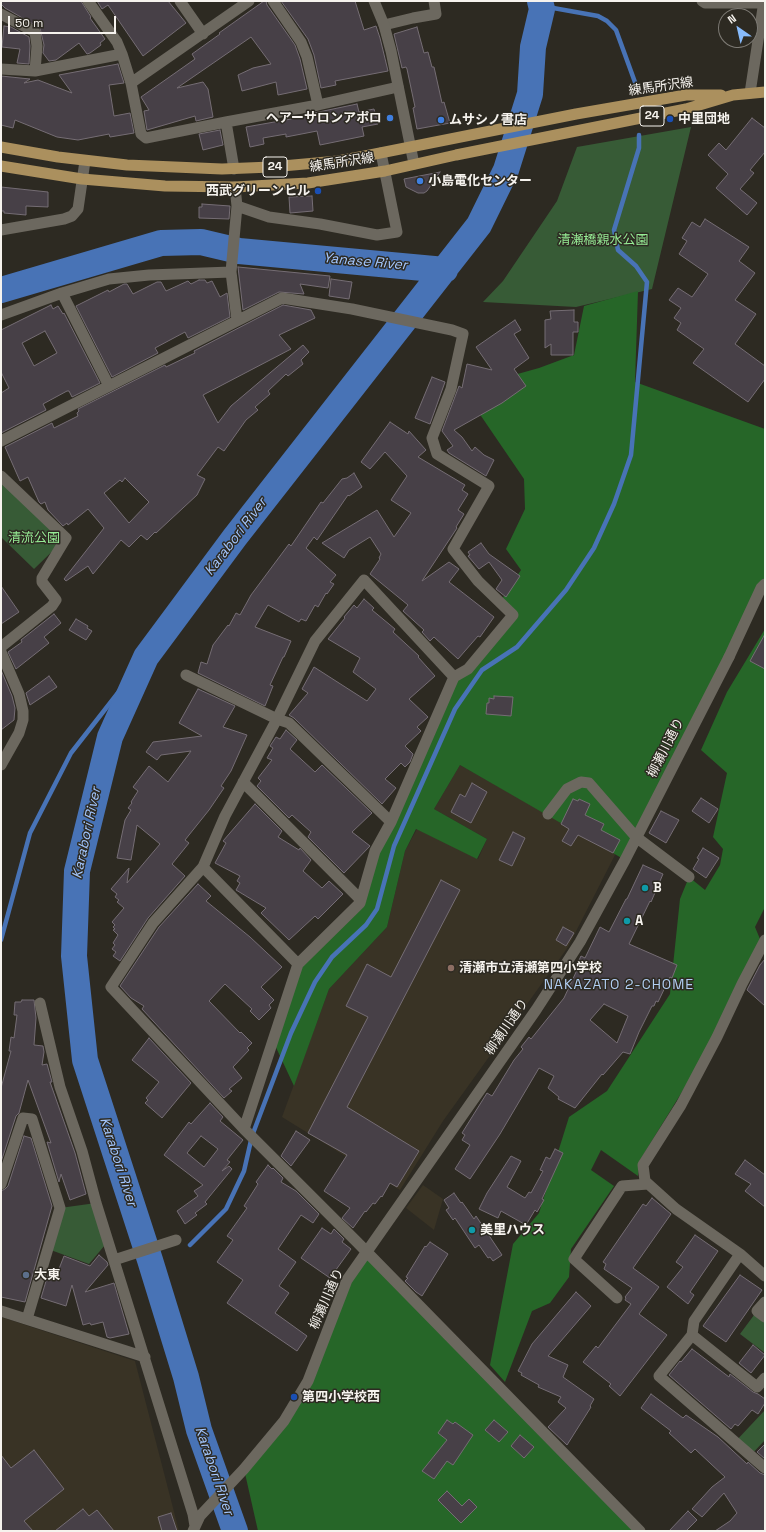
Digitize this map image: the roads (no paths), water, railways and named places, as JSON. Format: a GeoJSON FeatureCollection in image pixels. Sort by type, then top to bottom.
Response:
{"type":"FeatureCollection","features":[{"type":"Feature","properties":{"kind":"main road","name":"24"},"geometry":{"type":"LineString","coordinates":[[733,95],[765,92]]}},
{"type":"Feature","properties":{"kind":"main road","name":"練馬所沢線"},"geometry":{"type":"LineString","coordinates":[[1,147],[85,161],[127,165],[234,169],[303,165],[381,153],[576,114],[686,95],[733,95]]}},
{"type":"Feature","properties":{"kind":"main road","name":"練馬所沢線"},"geometry":{"type":"LineString","coordinates":[[1,166],[82,179],[165,186],[235,187],[308,183],[385,170],[686,109],[733,95]]}},
{"type":"Feature","properties":{"kind":"street"},"geometry":{"type":"LineString","coordinates":[[88,1],[117,42],[131,83],[141,134],[146,138],[318,105],[398,87]]}},
{"type":"Feature","properties":{"kind":"street"},"geometry":{"type":"LineString","coordinates":[[180,1],[203,34]]}},
{"type":"Feature","properties":{"kind":"street"},"geometry":{"type":"LineString","coordinates":[[131,83],[249,1]]}},
{"type":"Feature","properties":{"kind":"street"},"geometry":{"type":"LineString","coordinates":[[273,1],[301,42],[307,57],[318,105]]}},
{"type":"Feature","properties":{"kind":"street"},"geometry":{"type":"LineString","coordinates":[[374,1],[384,25],[414,164]]}},
{"type":"Feature","properties":{"kind":"street"},"geometry":{"type":"LineString","coordinates":[[384,25],[436,14],[434,1]]}},
{"type":"Feature","properties":{"kind":"street"},"geometry":{"type":"LineString","coordinates":[[702,1],[705,3],[764,2],[750,93]]}},
{"type":"Feature","properties":{"kind":"street"},"geometry":{"type":"LineString","coordinates":[[1,14],[35,32],[37,46],[35,71]]}},
{"type":"Feature","properties":{"kind":"street"},"geometry":{"type":"LineString","coordinates":[[1,69],[35,71],[122,54]]}},
{"type":"Feature","properties":{"kind":"street"},"geometry":{"type":"LineString","coordinates":[[226,122],[234,169]]}},
{"type":"Feature","properties":{"kind":"street"},"geometry":{"type":"LineString","coordinates":[[237,206],[269,217],[320,224],[377,235],[397,232],[381,153]]}},
{"type":"Feature","properties":{"kind":"street"},"geometry":{"type":"LineString","coordinates":[[1,230],[64,219],[72,216],[78,209],[85,161]]}},
{"type":"Feature","properties":{"kind":"street"},"geometry":{"type":"LineString","coordinates":[[235,187],[237,206],[231,268],[237,320]]}},
{"type":"Feature","properties":{"kind":"street"},"geometry":{"type":"LineString","coordinates":[[1,315],[62,293],[109,279],[231,268]]}},
{"type":"Feature","properties":{"kind":"street"},"geometry":{"type":"LineString","coordinates":[[62,293],[109,386]]}},
{"type":"Feature","properties":{"kind":"street"},"geometry":{"type":"LineString","coordinates":[[1,441],[282,298],[355,310],[463,334],[452,390],[432,438],[437,454],[489,486],[453,549],[478,581],[514,615],[468,669],[454,677],[391,822],[375,851],[360,904],[298,964],[246,1130]]}},
{"type":"Feature","properties":{"kind":"street"},"geometry":{"type":"LineString","coordinates":[[1,476],[66,538],[42,578],[42,582],[56,600],[52,606],[1,647]]}},
{"type":"Feature","properties":{"kind":"street"},"geometry":{"type":"LineString","coordinates":[[454,677],[364,580],[315,641],[277,719],[225,816],[202,867],[154,923],[111,987],[246,1130],[640,1531]]}},
{"type":"Feature","properties":{"kind":"street","name":"柳瀬川通り"},"geometry":{"type":"LineString","coordinates":[[196,1524],[284,1421],[308,1381],[347,1280],[536,1010],[580,942],[625,860],[729,657],[761,588],[765,584]]}},
{"type":"Feature","properties":{"kind":"street"},"geometry":{"type":"LineString","coordinates":[[1,652],[19,694],[23,711],[23,720],[19,733],[1,765]]}},
{"type":"Feature","properties":{"kind":"street"},"geometry":{"type":"LineString","coordinates":[[186,675],[277,719],[289,723],[391,822]]}},
{"type":"Feature","properties":{"kind":"street"},"geometry":{"type":"LineString","coordinates":[[243,782],[361,900]]}},
{"type":"Feature","properties":{"kind":"street"},"geometry":{"type":"LineString","coordinates":[[548,814],[567,789],[581,782],[589,783],[636,836],[689,877]]}},
{"type":"Feature","properties":{"kind":"street"},"geometry":{"type":"LineString","coordinates":[[202,867],[298,964]]}},
{"type":"Feature","properties":{"kind":"street"},"geometry":{"type":"LineString","coordinates":[[765,940],[681,1105],[643,1165],[645,1181],[648,1184],[676,1209],[740,1254],[765,1276]]}},
{"type":"Feature","properties":{"kind":"street"},"geometry":{"type":"LineString","coordinates":[[40,1002],[60,1087],[82,1151],[96,1203],[115,1259],[196,1524]]}},
{"type":"Feature","properties":{"kind":"street"},"geometry":{"type":"LineString","coordinates":[[1,1184],[23,1118],[32,1119],[60,1208],[27,1320]]}},
{"type":"Feature","properties":{"kind":"street"},"geometry":{"type":"LineString","coordinates":[[617,1298],[574,1259],[622,1186],[648,1184]]}},
{"type":"Feature","properties":{"kind":"street"},"geometry":{"type":"LineString","coordinates":[[115,1259],[176,1240]]}},
{"type":"Feature","properties":{"kind":"street"},"geometry":{"type":"LineString","coordinates":[[740,1254],[694,1322],[692,1335],[659,1376],[765,1468]]}},
{"type":"Feature","properties":{"kind":"street"},"geometry":{"type":"LineString","coordinates":[[765,1302],[757,1311],[765,1318]]}},
{"type":"Feature","properties":{"kind":"street"},"geometry":{"type":"LineString","coordinates":[[1,1311],[145,1357]]}},
{"type":"Feature","properties":{"kind":"street"},"geometry":{"type":"LineString","coordinates":[[692,1335],[757,1387],[765,1378]]}},
{"type":"Feature","properties":{"kind":"waterway","name":"Karabori River"},"geometry":{"type":"LineString","coordinates":[[235,1531],[199,1430],[186,1377],[150,1260],[85,1060],[74,956],[77,871],[110,737],[146,657],[235,537],[479,225],[506,170],[530,94],[533,47],[542,9],[540,1]]}},
{"type":"Feature","properties":{"kind":"waterway"},"geometry":{"type":"LineString","coordinates":[[542,6],[598,16],[607,21],[616,30],[636,85]]}},
{"type":"Feature","properties":{"kind":"waterway"},"geometry":{"type":"LineString","coordinates":[[190,1245],[226,1209],[244,1171],[252,1136],[291,1033],[315,982],[332,957],[366,925],[377,909],[394,846],[455,709],[482,670],[517,647],[566,590],[594,548],[614,504],[631,455],[647,282],[636,266],[618,250],[614,230],[639,148],[639,135]]}},
{"type":"Feature","properties":{"kind":"waterway","name":"Yanase River"},"geometry":{"type":"LineString","coordinates":[[1,290],[161,243],[201,242],[239,251],[445,270]]}},
{"type":"Feature","properties":{"kind":"waterway"},"geometry":{"type":"LineString","coordinates":[[1,940],[30,833],[71,753],[146,657]]}},
{"type":"Feature","properties":{"kind":"place","name":"ヘアーサロンアポロ"},"geometry":{"type":"Point","coordinates":[390,118]}},
{"type":"Feature","properties":{"kind":"place","name":"中里団地"},"geometry":{"type":"Point","coordinates":[670,119]}},
{"type":"Feature","properties":{"kind":"place","name":"ムサシノ書店"},"geometry":{"type":"Point","coordinates":[441,120]}},
{"type":"Feature","properties":{"kind":"place","name":"小島電化センター"},"geometry":{"type":"Point","coordinates":[420,181]}},
{"type":"Feature","properties":{"kind":"place","name":"西武グリーンヒル"},"geometry":{"type":"Point","coordinates":[318,191]}},
{"type":"Feature","properties":{"kind":"place","name":"B"},"geometry":{"type":"Point","coordinates":[645,888]}},
{"type":"Feature","properties":{"kind":"place","name":"A"},"geometry":{"type":"Point","coordinates":[627,921]}},
{"type":"Feature","properties":{"kind":"place","name":"清瀬市立清瀬第四小学校"},"geometry":{"type":"Point","coordinates":[451,968]}},
{"type":"Feature","properties":{"kind":"place","name":"美里ハウス"},"geometry":{"type":"Point","coordinates":[472,1230]}},
{"type":"Feature","properties":{"kind":"place","name":"大東"},"geometry":{"type":"Point","coordinates":[26,1275]}},
{"type":"Feature","properties":{"kind":"place","name":"第四小学校西"},"geometry":{"type":"Point","coordinates":[294,1397]}},
{"type":"Feature","properties":{"kind":"district","name":"NAKAZATO 2-CHOME"},"geometry":{"type":"Point","coordinates":[619,985]}},
{"type":"Feature","properties":{"kind":"park label","name":"清瀬橋親水公園"},"geometry":{"type":"Point","coordinates":[603,240]}},
{"type":"Feature","properties":{"kind":"park label","name":"清流公園"},"geometry":{"type":"Point","coordinates":[34,538]}}]}
